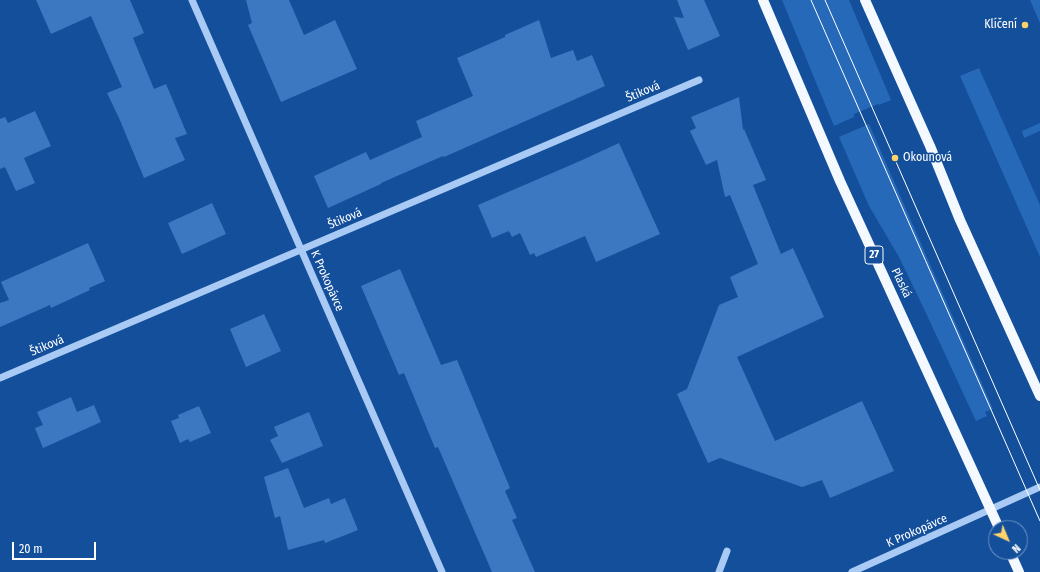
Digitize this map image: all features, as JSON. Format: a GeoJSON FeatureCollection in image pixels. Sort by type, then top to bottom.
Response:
{"type":"FeatureCollection","features":[{"type":"Feature","properties":{"kind":"main road","name":"Plaská"},"geometry":{"type":"LineString","coordinates":[[763,0],[840,181],[995,520]]}},
{"type":"Feature","properties":{"kind":"main road"},"geometry":{"type":"LineString","coordinates":[[865,0],[930,146],[960,220],[1040,396]]}},
{"type":"Feature","properties":{"kind":"main road"},"geometry":{"type":"LineString","coordinates":[[1014,560],[1019,572]]}},
{"type":"Feature","properties":{"kind":"street","name":"K Prokopávce"},"geometry":{"type":"LineString","coordinates":[[192,0],[442,572]]}},
{"type":"Feature","properties":{"kind":"street","name":"Štiková"},"geometry":{"type":"LineString","coordinates":[[0,378],[699,80]]}},
{"type":"Feature","properties":{"kind":"street"},"geometry":{"type":"LineString","coordinates":[[990,509],[1040,487]]}},
{"type":"Feature","properties":{"kind":"street","name":"K Prokopávce"},"geometry":{"type":"LineString","coordinates":[[852,572],[990,509]]}},
{"type":"Feature","properties":{"kind":"street"},"geometry":{"type":"LineString","coordinates":[[719,572],[727,552]]}},
{"type":"Feature","properties":{"kind":"shaded area"},"geometry":{"type":"Polygon","coordinates":[[[782,0],[849,0],[891,100],[854,114],[854,117],[834,126],[782,0]]]}},
{"type":"Feature","properties":{"kind":"shaded area"},"geometry":{"type":"Polygon","coordinates":[[[1030,0],[1040,0],[1040,23],[1030,0]]]}},
{"type":"Feature","properties":{"kind":"shaded area"},"geometry":{"type":"Polygon","coordinates":[[[979,68],[1040,205],[1040,257],[960,76],[979,68]]]}},
{"type":"Feature","properties":{"kind":"shaded area"},"geometry":{"type":"Polygon","coordinates":[[[1040,123],[1040,131],[1024,138],[1022,131],[1040,123]]]}},
{"type":"Feature","properties":{"kind":"shaded area"},"geometry":{"type":"Polygon","coordinates":[[[869,124],[993,409],[985,412],[987,416],[976,421],[899,257],[869,206],[839,137],[869,124]]]}},
{"type":"Feature","properties":{"kind":"building"},"geometry":{"type":"Polygon","coordinates":[[[36,0],[130,0],[144,33],[133,38],[154,89],[166,84],[187,134],[175,138],[185,160],[144,178],[107,93],[122,87],[91,16],[51,34],[36,0]]]}},
{"type":"Feature","properties":{"kind":"building"},"geometry":{"type":"Polygon","coordinates":[[[246,0],[289,0],[304,35],[335,20],[357,69],[281,102],[248,25],[252,23],[246,0]]]}},
{"type":"Feature","properties":{"kind":"building"},"geometry":{"type":"Polygon","coordinates":[[[677,0],[704,0],[720,36],[688,50],[674,17],[684,18],[677,0]]]}},
{"type":"Feature","properties":{"kind":"building"},"geometry":{"type":"Polygon","coordinates":[[[539,20],[551,58],[573,50],[577,61],[592,55],[605,86],[381,183],[328,208],[314,176],[366,152],[370,160],[422,137],[416,121],[473,96],[457,58],[539,20]]]}},
{"type":"Feature","properties":{"kind":"building"},"geometry":{"type":"Polygon","coordinates":[[[739,97],[743,130],[744,129],[766,180],[753,185],[781,254],[793,248],[824,317],[737,357],[775,441],[862,401],[894,471],[830,498],[822,480],[802,487],[720,458],[708,463],[677,394],[687,389],[719,305],[738,297],[730,277],[758,264],[730,195],[725,197],[717,160],[706,165],[690,131],[696,128],[691,117],[739,97]]]}},
{"type":"Feature","properties":{"kind":"building"},"geometry":{"type":"Polygon","coordinates":[[[35,111],[51,146],[24,158],[35,183],[16,191],[5,167],[0,169],[0,119],[5,117],[8,123],[35,111]]]}},
{"type":"Feature","properties":{"kind":"building"},"geometry":{"type":"Polygon","coordinates":[[[619,143],[660,234],[596,262],[585,236],[536,257],[534,253],[530,255],[520,233],[512,237],[509,231],[492,238],[478,205],[619,143]]]}},
{"type":"Feature","properties":{"kind":"building"},"geometry":{"type":"Polygon","coordinates":[[[212,203],[226,234],[182,254],[168,223],[212,203]]]}},
{"type":"Feature","properties":{"kind":"building"},"geometry":{"type":"Polygon","coordinates":[[[88,243],[105,281],[89,288],[90,290],[51,308],[50,305],[0,327],[0,303],[9,300],[1,282],[88,243]]]}},
{"type":"Feature","properties":{"kind":"building"},"geometry":{"type":"Polygon","coordinates":[[[400,269],[441,365],[457,360],[510,488],[505,491],[517,518],[512,520],[535,572],[492,572],[438,447],[435,448],[404,373],[399,375],[361,286],[400,269]]]}},
{"type":"Feature","properties":{"kind":"building"},"geometry":{"type":"Polygon","coordinates":[[[264,314],[281,351],[246,367],[230,329],[264,314]]]}},
{"type":"Feature","properties":{"kind":"building"},"geometry":{"type":"Polygon","coordinates":[[[71,397],[77,412],[94,405],[101,422],[43,448],[35,428],[43,425],[37,412],[71,397]]]}},
{"type":"Feature","properties":{"kind":"building"},"geometry":{"type":"Polygon","coordinates":[[[199,406],[211,433],[190,442],[188,439],[180,443],[171,421],[179,418],[178,415],[199,406]]]}},
{"type":"Feature","properties":{"kind":"building"},"geometry":{"type":"Polygon","coordinates":[[[309,412],[323,446],[282,463],[270,440],[278,436],[274,427],[309,412]]]}},
{"type":"Feature","properties":{"kind":"building"},"geometry":{"type":"Polygon","coordinates":[[[288,468],[304,508],[329,498],[331,504],[345,498],[358,530],[325,543],[324,540],[288,550],[280,516],[275,518],[264,477],[288,468]]]}},
{"type":"Feature","properties":{"kind":"tram line"},"geometry":{"type":"LineString","coordinates":[[811,0],[1040,521]]}},
{"type":"Feature","properties":{"kind":"tram line"},"geometry":{"type":"LineString","coordinates":[[825,0],[1040,490]]}},
{"type":"Feature","properties":{"kind":"place","name":"Klíčení"},"geometry":{"type":"Point","coordinates":[1025,25]}},
{"type":"Feature","properties":{"kind":"place","name":"Okounová"},"geometry":{"type":"Point","coordinates":[895,158]}}]}
